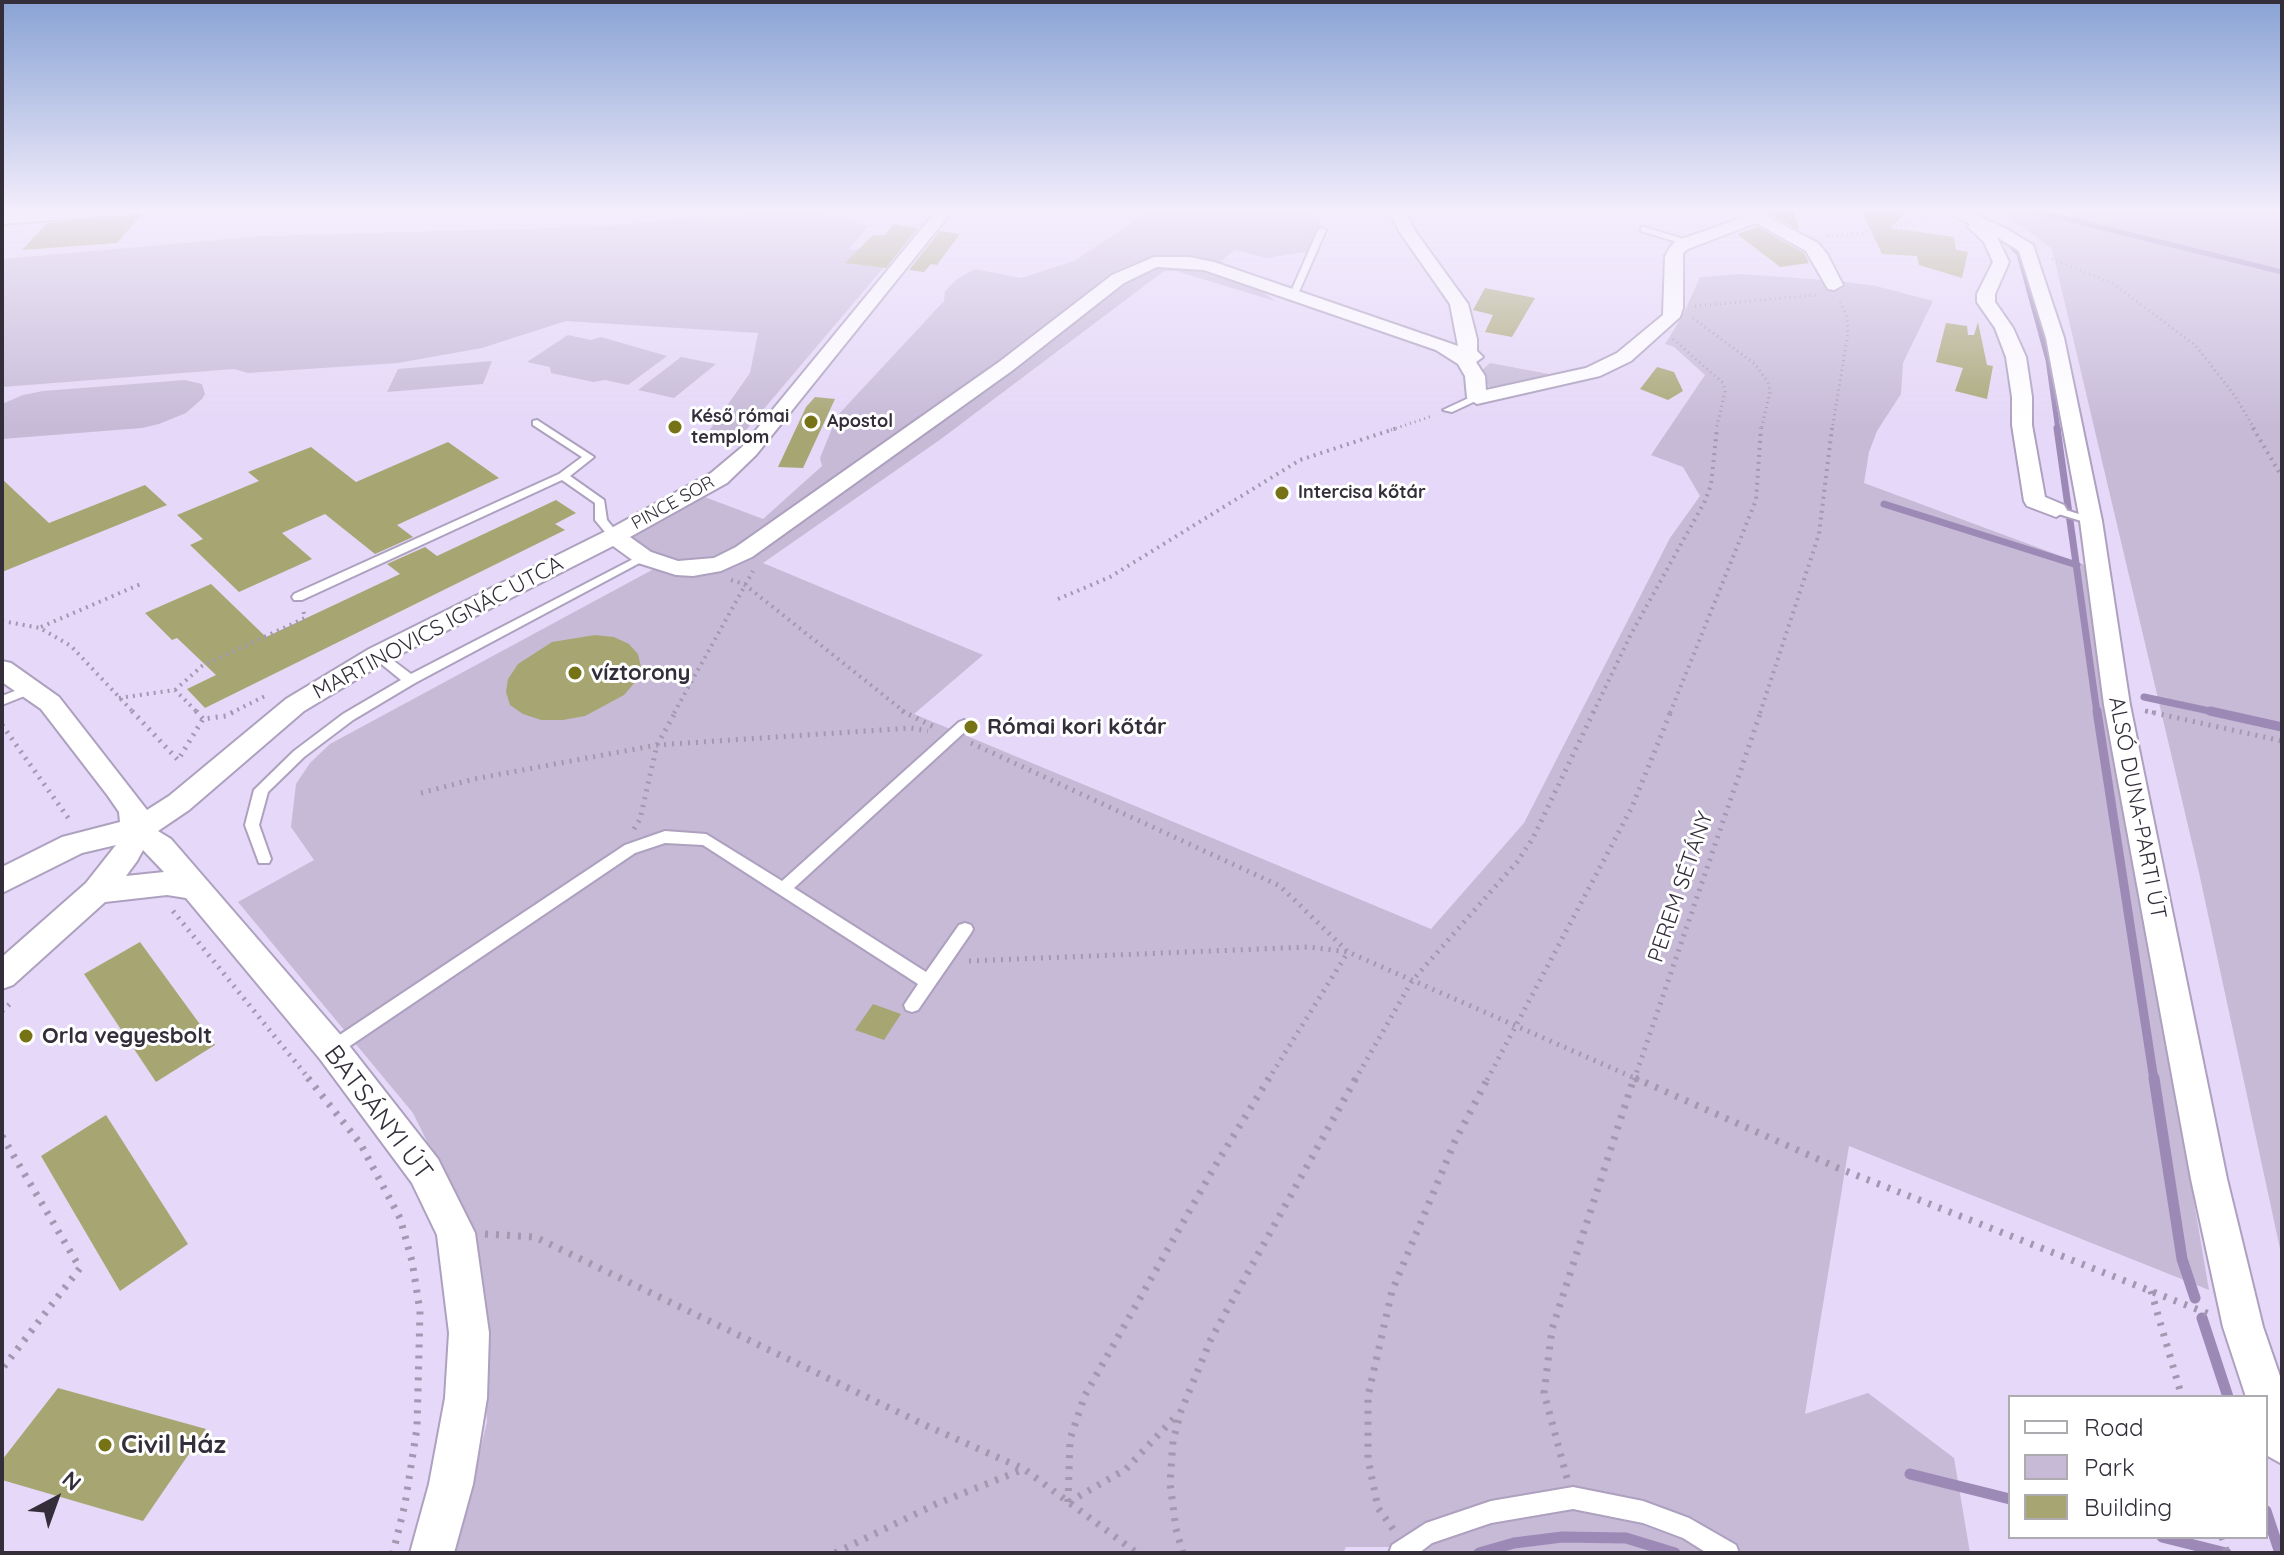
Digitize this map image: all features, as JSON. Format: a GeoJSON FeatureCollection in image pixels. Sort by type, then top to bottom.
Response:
{"type":"FeatureCollection","features":[{"type":"Feature","properties":{"kind":"street","name":"PINCE SOR"},"geometry":{"type":"LineString","coordinates":[[614,536],[719,478],[749,451],[886,283]]}},
{"type":"Feature","properties":{"kind":"street"},"geometry":{"type":"LineString","coordinates":[[614,536],[643,557],[676,568],[693,569],[721,564],[744,552],[1006,366],[1117,283]]}},
{"type":"Feature","properties":{"kind":"street"},"geometry":{"type":"LineString","coordinates":[[1256,283],[1464,355]]}},
{"type":"Feature","properties":{"kind":"street"},"geometry":{"type":"LineString","coordinates":[[1444,283],[1459,304],[1468,339],[1464,355],[1475,376],[1477,398],[1560,381],[1602,368],[1624,357],[1661,328],[1674,308],[1674,283]]}},
{"type":"Feature","properties":{"kind":"street"},"geometry":{"type":"LineString","coordinates":[[1832,283],[1835,289]]}},
{"type":"Feature","properties":{"kind":"street"},"geometry":{"type":"LineString","coordinates":[[1991,283],[1986,302],[2012,342],[2016,357],[2022,397],[2022,425],[2035,501],[2056,510]]}},
{"type":"Feature","properties":{"kind":"street","name":"ALSÓ DUNA-PARTI ÚT"},"geometry":{"type":"LineString","coordinates":[[2037,283],[2062,366],[2117,705],[2209,1179],[2243,1327],[2266,1395]]}},
{"type":"Feature","properties":{"kind":"street","name":"MARTINOVICS IGNÁC UTCA"},"geometry":{"type":"LineString","coordinates":[[2,976],[97,891],[127,853],[136,831],[179,803],[295,705],[378,655],[614,536]]}},
{"type":"Feature","properties":{"kind":"street"},"geometry":{"type":"LineString","coordinates":[[2,669],[50,703],[133,811],[136,831],[84,841],[2,881]]}},
{"type":"Feature","properties":{"kind":"street","name":"BATSÁNYI ÚT"},"geometry":{"type":"LineString","coordinates":[[136,831],[161,847],[180,895],[332,1049],[425,1171],[456,1233],[469,1333],[466,1398],[451,1484],[432,1553]]}},
{"type":"Feature","properties":{"kind":"street"},"geometry":{"type":"LineString","coordinates":[[97,891],[167,883],[180,895]]}},
{"type":"Feature","properties":{"kind":"street","name":"ALSÓ DUNA-PARTI ÚT"},"geometry":{"type":"LineString","coordinates":[[2268,1401],[2282,1443]]}},
{"type":"Feature","properties":{"kind":"lane"},"geometry":{"type":"LineString","coordinates":[[1294,294],[1299,283]]}},
{"type":"Feature","properties":{"kind":"lane"},"geometry":{"type":"LineString","coordinates":[[1448,410],[1477,398]]}},
{"type":"Feature","properties":{"kind":"lane"},"geometry":{"type":"LineString","coordinates":[[298,597],[563,476],[589,457],[537,423]]}},
{"type":"Feature","properties":{"kind":"lane"},"geometry":{"type":"LineString","coordinates":[[563,476],[600,502],[601,520],[614,536]]}},
{"type":"Feature","properties":{"kind":"lane"},"geometry":{"type":"LineString","coordinates":[[2056,510],[2086,519]]}},
{"type":"Feature","properties":{"kind":"lane"},"geometry":{"type":"LineString","coordinates":[[264,859],[252,825],[261,790],[324,736],[410,680],[643,557]]}},
{"type":"Feature","properties":{"kind":"lane"},"geometry":{"type":"LineString","coordinates":[[378,655],[410,680]]}},
{"type":"Feature","properties":{"kind":"lane"},"geometry":{"type":"LineString","coordinates":[[2,701],[32,688]]}},
{"type":"Feature","properties":{"kind":"lane"},"geometry":{"type":"LineString","coordinates":[[782,890],[958,730]]}},
{"type":"Feature","properties":{"kind":"lane"},"geometry":{"type":"LineString","coordinates":[[332,1049],[618,857],[646,842],[665,837],[706,840],[928,982]]}},
{"type":"Feature","properties":{"kind":"lane"},"geometry":{"type":"LineString","coordinates":[[912,1005],[965,929]]}},
{"type":"Feature","properties":{"kind":"lane"},"geometry":{"type":"LineString","coordinates":[[1402,1550],[1426,1534],[1491,1512],[1573,1498],[1643,1512],[1689,1529],[1728,1553]]}},
{"type":"Feature","properties":{"kind":"path"},"geometry":{"type":"LineString","coordinates":[[2111,283],[2196,346],[2235,396],[2282,477]]}},
{"type":"Feature","properties":{"kind":"path"},"geometry":{"type":"LineString","coordinates":[[1674,308],[1835,289]]}},
{"type":"Feature","properties":{"kind":"path","name":"PEREM SÉTÁNY"},"geometry":{"type":"LineString","coordinates":[[1573,1498],[1544,1393],[1552,1329],[1634,1079],[1787,640],[1819,534],[1826,467],[1848,333],[1847,317],[1835,289]]}},
{"type":"Feature","properties":{"kind":"path"},"geometry":{"type":"LineString","coordinates":[[1402,1550],[1378,1508],[1368,1459],[1368,1396],[1392,1291],[1455,1141],[1632,807],[1756,500],[1758,440],[1769,401],[1768,382],[1755,364],[1690,316],[1674,308]]}},
{"type":"Feature","properties":{"kind":"path"},"geometry":{"type":"LineString","coordinates":[[1183,1553],[1176,1529],[1170,1483],[1173,1441],[1181,1411],[1211,1339],[1271,1227],[1412,981],[1517,862],[1533,838],[1630,636],[1705,501],[1711,485],[1718,414],[1725,392],[1723,383],[1661,328]]}},
{"type":"Feature","properties":{"kind":"path"},"geometry":{"type":"LineString","coordinates":[[1058,599],[1110,577],[1300,460],[1409,426],[1448,410]]}},
{"type":"Feature","properties":{"kind":"path"},"geometry":{"type":"LineString","coordinates":[[618,857],[640,819],[657,745],[712,651],[744,584],[757,565]]}},
{"type":"Feature","properties":{"kind":"path"},"geometry":{"type":"LineString","coordinates":[[693,569],[744,584],[901,711],[958,730],[1280,886],[1348,952]]}},
{"type":"Feature","properties":{"kind":"path"},"geometry":{"type":"LineString","coordinates":[[40,628],[143,583]]}},
{"type":"Feature","properties":{"kind":"path"},"geometry":{"type":"LineString","coordinates":[[119,698],[175,690],[202,666],[305,618],[298,597]]}},
{"type":"Feature","properties":{"kind":"path"},"geometry":{"type":"LineString","coordinates":[[2,621],[40,628],[71,646],[178,760]]}},
{"type":"Feature","properties":{"kind":"path"},"geometry":{"type":"LineString","coordinates":[[175,690],[203,719]]}},
{"type":"Feature","properties":{"kind":"path"},"geometry":{"type":"LineString","coordinates":[[2117,705],[2282,741]]}},
{"type":"Feature","properties":{"kind":"path"},"geometry":{"type":"LineString","coordinates":[[2,725],[84,841]]}},
{"type":"Feature","properties":{"kind":"path"},"geometry":{"type":"LineString","coordinates":[[421,793],[474,779],[657,745],[911,728],[958,730]]}},
{"type":"Feature","properties":{"kind":"path"},"geometry":{"type":"LineString","coordinates":[[180,895],[360,1143],[400,1218],[412,1261],[420,1311],[420,1368],[417,1428],[405,1504],[393,1553]]}},
{"type":"Feature","properties":{"kind":"path"},"geometry":{"type":"LineString","coordinates":[[942,962],[1309,947],[1348,952],[1838,1168],[2243,1327]]}},
{"type":"Feature","properties":{"kind":"path"},"geometry":{"type":"LineString","coordinates":[[1068,1502],[1070,1439],[1085,1395],[1215,1166],[1348,952]]}},
{"type":"Feature","properties":{"kind":"path"},"geometry":{"type":"LineString","coordinates":[[2,1136],[80,1268],[2,1369]]}},
{"type":"Feature","properties":{"kind":"path"},"geometry":{"type":"LineString","coordinates":[[456,1233],[535,1237],[913,1420],[1024,1469],[1137,1553]]}},
{"type":"Feature","properties":{"kind":"path"},"geometry":{"type":"LineString","coordinates":[[2151,1291],[2181,1395]]}},
{"type":"Feature","properties":{"kind":"path"},"geometry":{"type":"LineString","coordinates":[[1068,1502],[1126,1469],[1181,1411]]}},
{"type":"Feature","properties":{"kind":"path"},"geometry":{"type":"LineString","coordinates":[[835,1553],[936,1504],[1024,1469]]}},
{"type":"Feature","properties":{"kind":"green space"},"geometry":{"type":"Polygon","coordinates":[[[2,283],[871,283],[735,443],[702,441],[750,373],[758,333],[566,321],[482,348],[398,363],[248,373],[234,369],[2,387],[2,283]]]}},
{"type":"Feature","properties":{"kind":"green space"},"geometry":{"type":"Polygon","coordinates":[[[953,283],[1149,283],[941,439],[763,563],[983,655],[914,714],[1431,929],[1524,823],[1670,538],[1700,496],[1683,467],[1651,455],[1705,375],[1674,347],[1665,344],[1698,283],[1850,283],[1933,301],[1903,363],[1901,394],[1877,431],[1869,452],[1864,483],[2085,565],[2209,1290],[1849,1146],[1805,1414],[1868,1393],[1954,1458],[1970,1553],[1405,1553],[1404,1547],[1346,1547],[1343,1553],[455,1553],[487,1422],[477,1243],[413,1113],[238,902],[314,860],[291,827],[296,784],[310,763],[330,744],[663,564],[625,535],[702,496],[763,519],[822,466],[820,458],[837,416],[944,301],[945,291],[953,283]]]}},
{"type":"Feature","properties":{"kind":"green space"},"geometry":{"type":"Polygon","coordinates":[[[1214,283],[1250,283],[1275,301],[1214,283]]]}},
{"type":"Feature","properties":{"kind":"green space"},"geometry":{"type":"Polygon","coordinates":[[[2060,283],[2282,283],[2282,1258],[2198,868],[2060,283]]]}},
{"type":"Feature","properties":{"kind":"green space"},"geometry":{"type":"Polygon","coordinates":[[[568,335],[591,340],[601,337],[667,356],[628,385],[605,380],[593,382],[551,373],[550,367],[527,362],[568,335]]]}},
{"type":"Feature","properties":{"kind":"green space"},"geometry":{"type":"Polygon","coordinates":[[[681,357],[716,364],[674,398],[638,390],[681,357]]]}},
{"type":"Feature","properties":{"kind":"green space"},"geometry":{"type":"Polygon","coordinates":[[[492,361],[483,384],[387,392],[398,369],[492,361]]]}},
{"type":"Feature","properties":{"kind":"green space"},"geometry":{"type":"Polygon","coordinates":[[[1490,363],[1565,377],[1493,389],[1481,371],[1490,363]]]}},
{"type":"Feature","properties":{"kind":"green space"},"geometry":{"type":"Polygon","coordinates":[[[185,380],[202,384],[205,394],[186,413],[159,424],[2,439],[2,404],[23,395],[185,380]]]}},
{"type":"Feature","properties":{"kind":"building"},"geometry":{"type":"Polygon","coordinates":[[[1485,288],[1535,298],[1512,337],[1485,332],[1493,315],[1473,310],[1485,288]]]}},
{"type":"Feature","properties":{"kind":"building"},"geometry":{"type":"Polygon","coordinates":[[[1978,322],[1987,365],[1993,366],[1987,399],[1955,391],[1963,368],[1936,362],[1946,323],[1967,326],[1968,335],[1974,335],[1978,322]]]}},
{"type":"Feature","properties":{"kind":"building"},"geometry":{"type":"Polygon","coordinates":[[[1657,367],[1674,372],[1683,391],[1668,400],[1640,389],[1657,367]]]}},
{"type":"Feature","properties":{"kind":"building"},"geometry":{"type":"Polygon","coordinates":[[[815,397],[835,399],[803,468],[778,467],[806,407],[815,397]]]}},
{"type":"Feature","properties":{"kind":"building"},"geometry":{"type":"Polygon","coordinates":[[[448,442],[499,478],[397,525],[413,537],[375,554],[325,514],[282,533],[312,559],[239,592],[190,545],[203,539],[177,515],[259,481],[248,472],[311,447],[356,482],[448,442]]]}},
{"type":"Feature","properties":{"kind":"building"},"geometry":{"type":"Polygon","coordinates":[[[2,479],[49,523],[145,485],[167,505],[2,572],[2,479]]]}},
{"type":"Feature","properties":{"kind":"building"},"geometry":{"type":"Polygon","coordinates":[[[556,500],[576,513],[555,524],[565,530],[205,708],[187,689],[216,675],[177,638],[172,640],[145,613],[211,584],[266,637],[400,574],[387,564],[425,547],[437,556],[556,500]]]}},
{"type":"Feature","properties":{"kind":"building","name":"víztorony"},"geometry":{"type":"Polygon","coordinates":[[[595,635],[614,637],[629,644],[638,654],[641,667],[636,681],[624,695],[585,716],[563,720],[541,720],[523,714],[510,705],[506,692],[508,679],[518,664],[552,642],[595,635]]]}},
{"type":"Feature","properties":{"kind":"building"},"geometry":{"type":"Polygon","coordinates":[[[140,942],[215,1045],[156,1082],[84,974],[140,942]]]}},
{"type":"Feature","properties":{"kind":"building"},"geometry":{"type":"Polygon","coordinates":[[[873,1004],[901,1014],[884,1040],[855,1030],[873,1004]]]}},
{"type":"Feature","properties":{"kind":"building"},"geometry":{"type":"Polygon","coordinates":[[[106,1115],[188,1244],[120,1291],[41,1156],[106,1115]]]}},
{"type":"Feature","properties":{"kind":"building","name":"Civil Ház"},"geometry":{"type":"Polygon","coordinates":[[[58,1388],[206,1429],[143,1521],[2,1480],[2,1460],[58,1388]]]}},
{"type":"Feature","properties":{"kind":"waterway"},"geometry":{"type":"LineString","coordinates":[[2027,283],[2048,360],[2058,430]]}},
{"type":"Feature","properties":{"kind":"waterway"},"geometry":{"type":"LineString","coordinates":[[2057,428],[2076,565]]}},
{"type":"Feature","properties":{"kind":"waterway"},"geometry":{"type":"LineString","coordinates":[[1884,504],[2076,565]]}},
{"type":"Feature","properties":{"kind":"waterway"},"geometry":{"type":"LineString","coordinates":[[2076,565],[2097,713]]}},
{"type":"Feature","properties":{"kind":"waterway"},"geometry":{"type":"LineString","coordinates":[[2144,697],[2219,713]]}},
{"type":"Feature","properties":{"kind":"waterway"},"geometry":{"type":"LineString","coordinates":[[2097,711],[2154,1080]]}},
{"type":"Feature","properties":{"kind":"waterway"},"geometry":{"type":"LineString","coordinates":[[2210,711],[2219,713]]}},
{"type":"Feature","properties":{"kind":"waterway"},"geometry":{"type":"LineString","coordinates":[[2219,713],[2282,727]]}},
{"type":"Feature","properties":{"kind":"waterway"},"geometry":{"type":"LineString","coordinates":[[2154,1078],[2182,1259],[2195,1298]]}},
{"type":"Feature","properties":{"kind":"waterway"},"geometry":{"type":"LineString","coordinates":[[2202,1318],[2227,1395]]}},
{"type":"Feature","properties":{"kind":"waterway"},"geometry":{"type":"LineString","coordinates":[[1910,1474],[2008,1498]]}},
{"type":"Feature","properties":{"kind":"waterway"},"geometry":{"type":"LineString","coordinates":[[2268,1517],[2280,1553]]}},
{"type":"Feature","properties":{"kind":"waterway"},"geometry":{"type":"LineString","coordinates":[[1479,1553],[1514,1543],[1562,1537],[1626,1538],[1675,1553]]}},
{"type":"Feature","properties":{"kind":"waterway"},"geometry":{"type":"LineString","coordinates":[[2170,1539],[2226,1553]]}},
{"type":"Feature","properties":{"kind":"place","name":"Apostol"},"geometry":{"type":"Point","coordinates":[811,422]}},
{"type":"Feature","properties":{"kind":"place","name":"Késő római templom"},"geometry":{"type":"Point","coordinates":[675,427]}},
{"type":"Feature","properties":{"kind":"place","name":"Intercisa kőtár"},"geometry":{"type":"Point","coordinates":[1282,493]}},
{"type":"Feature","properties":{"kind":"place","name":"víztorony"},"geometry":{"type":"Point","coordinates":[575,673]}},
{"type":"Feature","properties":{"kind":"place","name":"Római kori kőtár"},"geometry":{"type":"Point","coordinates":[971,727]}},
{"type":"Feature","properties":{"kind":"place","name":"Orla vegyesbolt"},"geometry":{"type":"Point","coordinates":[26,1036]}},
{"type":"Feature","properties":{"kind":"place","name":"Civil Ház"},"geometry":{"type":"Point","coordinates":[105,1445]}}]}
